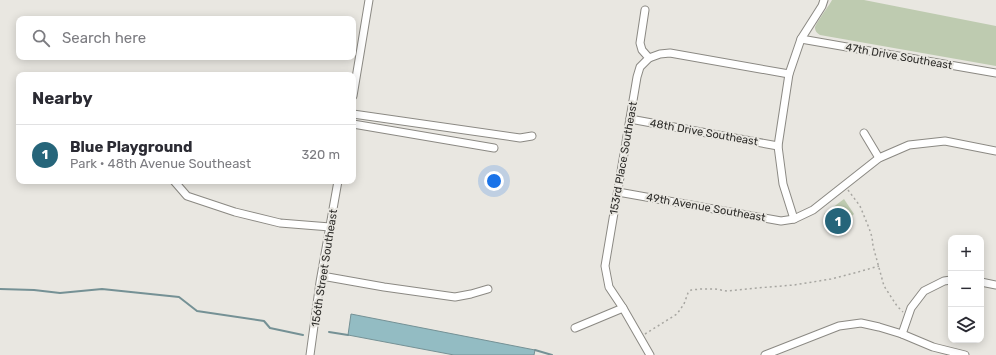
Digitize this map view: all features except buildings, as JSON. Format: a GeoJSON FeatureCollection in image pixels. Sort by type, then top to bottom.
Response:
{"type":"FeatureCollection","features":[{"type":"Feature","properties":{"kind":"street"},"geometry":{"type":"LineString","coordinates":[[356,78],[369,0]]}},
{"type":"Feature","properties":{"kind":"street"},"geometry":{"type":"LineString","coordinates":[[824,0],[822,6],[801,39],[789,74],[778,146],[783,184],[794,219],[813,210],[879,158],[909,145],[945,140],[996,151]]}},
{"type":"Feature","properties":{"kind":"street"},"geometry":{"type":"LineString","coordinates":[[645,10],[640,42],[642,50],[649,58],[660,54],[670,54],[789,74]]}},
{"type":"Feature","properties":{"kind":"street","name":"47th Drive Southeast"},"geometry":{"type":"LineString","coordinates":[[801,39],[996,72]]}},
{"type":"Feature","properties":{"kind":"street","name":"153rd Place Southeast"},"geometry":{"type":"LineString","coordinates":[[649,58],[640,67],[637,77],[606,266],[610,287],[650,355]]}},
{"type":"Feature","properties":{"kind":"street"},"geometry":{"type":"LineString","coordinates":[[356,114],[520,138],[532,136]]}},
{"type":"Feature","properties":{"kind":"street","name":"48th Drive Southeast"},"geometry":{"type":"LineString","coordinates":[[630,119],[778,146]]}},
{"type":"Feature","properties":{"kind":"street"},"geometry":{"type":"LineString","coordinates":[[356,125],[494,148]]}},
{"type":"Feature","properties":{"kind":"street"},"geometry":{"type":"LineString","coordinates":[[864,134],[879,158]]}},
{"type":"Feature","properties":{"kind":"street"},"geometry":{"type":"LineString","coordinates":[[177,184],[187,196],[235,212],[280,223],[330,227]]}},
{"type":"Feature","properties":{"kind":"street","name":"156th Street Southeast"},"geometry":{"type":"LineString","coordinates":[[310,355],[337,184]]}},
{"type":"Feature","properties":{"kind":"street","name":"49th Avenue Southeast"},"geometry":{"type":"LineString","coordinates":[[618,192],[781,221],[794,219]]}},
{"type":"Feature","properties":{"kind":"street"},"geometry":{"type":"LineString","coordinates":[[322,276],[455,297],[488,289]]}},
{"type":"Feature","properties":{"kind":"street"},"geometry":{"type":"LineString","coordinates":[[902,334],[911,308],[924,291],[948,280]]}},
{"type":"Feature","properties":{"kind":"street"},"geometry":{"type":"LineString","coordinates":[[984,282],[996,284]]}},
{"type":"Feature","properties":{"kind":"street"},"geometry":{"type":"LineString","coordinates":[[575,328],[623,308]]}},
{"type":"Feature","properties":{"kind":"street"},"geometry":{"type":"LineString","coordinates":[[765,355],[839,326],[861,323],[902,334],[933,348],[965,355]]}},
{"type":"Feature","properties":{"kind":"path"},"geometry":{"type":"LineString","coordinates":[[845,185],[860,206],[872,237],[884,286],[897,306],[903,312],[909,314]]}},
{"type":"Feature","properties":{"kind":"path"},"geometry":{"type":"LineString","coordinates":[[639,336],[678,314],[688,293],[691,290],[715,289],[728,291],[794,285],[831,279],[879,266]]}},
{"type":"Feature","properties":{"kind":"green space"},"geometry":{"type":"Polygon","coordinates":[[[832,0],[864,0],[996,26],[996,66],[820,35],[817,33],[815,28],[832,0]]]}},
{"type":"Feature","properties":{"kind":"green space"},"geometry":{"type":"Polygon","coordinates":[[[844,199],[854,214],[837,229],[824,214],[844,199]]]}},
{"type":"Feature","properties":{"kind":"water"},"geometry":{"type":"Polygon","coordinates":[[[351,314],[535,350],[534,355],[454,355],[348,335],[351,314]]]}},
{"type":"Feature","properties":{"kind":"waterway"},"geometry":{"type":"LineString","coordinates":[[0,289],[34,290],[60,293],[102,289],[179,297],[197,311],[264,321],[270,328],[303,335]]}},
{"type":"Feature","properties":{"kind":"waterway"},"geometry":{"type":"LineString","coordinates":[[329,332],[348,335]]}},
{"type":"Feature","properties":{"kind":"waterway"},"geometry":{"type":"LineString","coordinates":[[535,350],[552,355]]}},
{"type":"Feature","properties":{"kind":"place","name":"Blue Playground"},"geometry":{"type":"Point","coordinates":[838,221]}}]}
